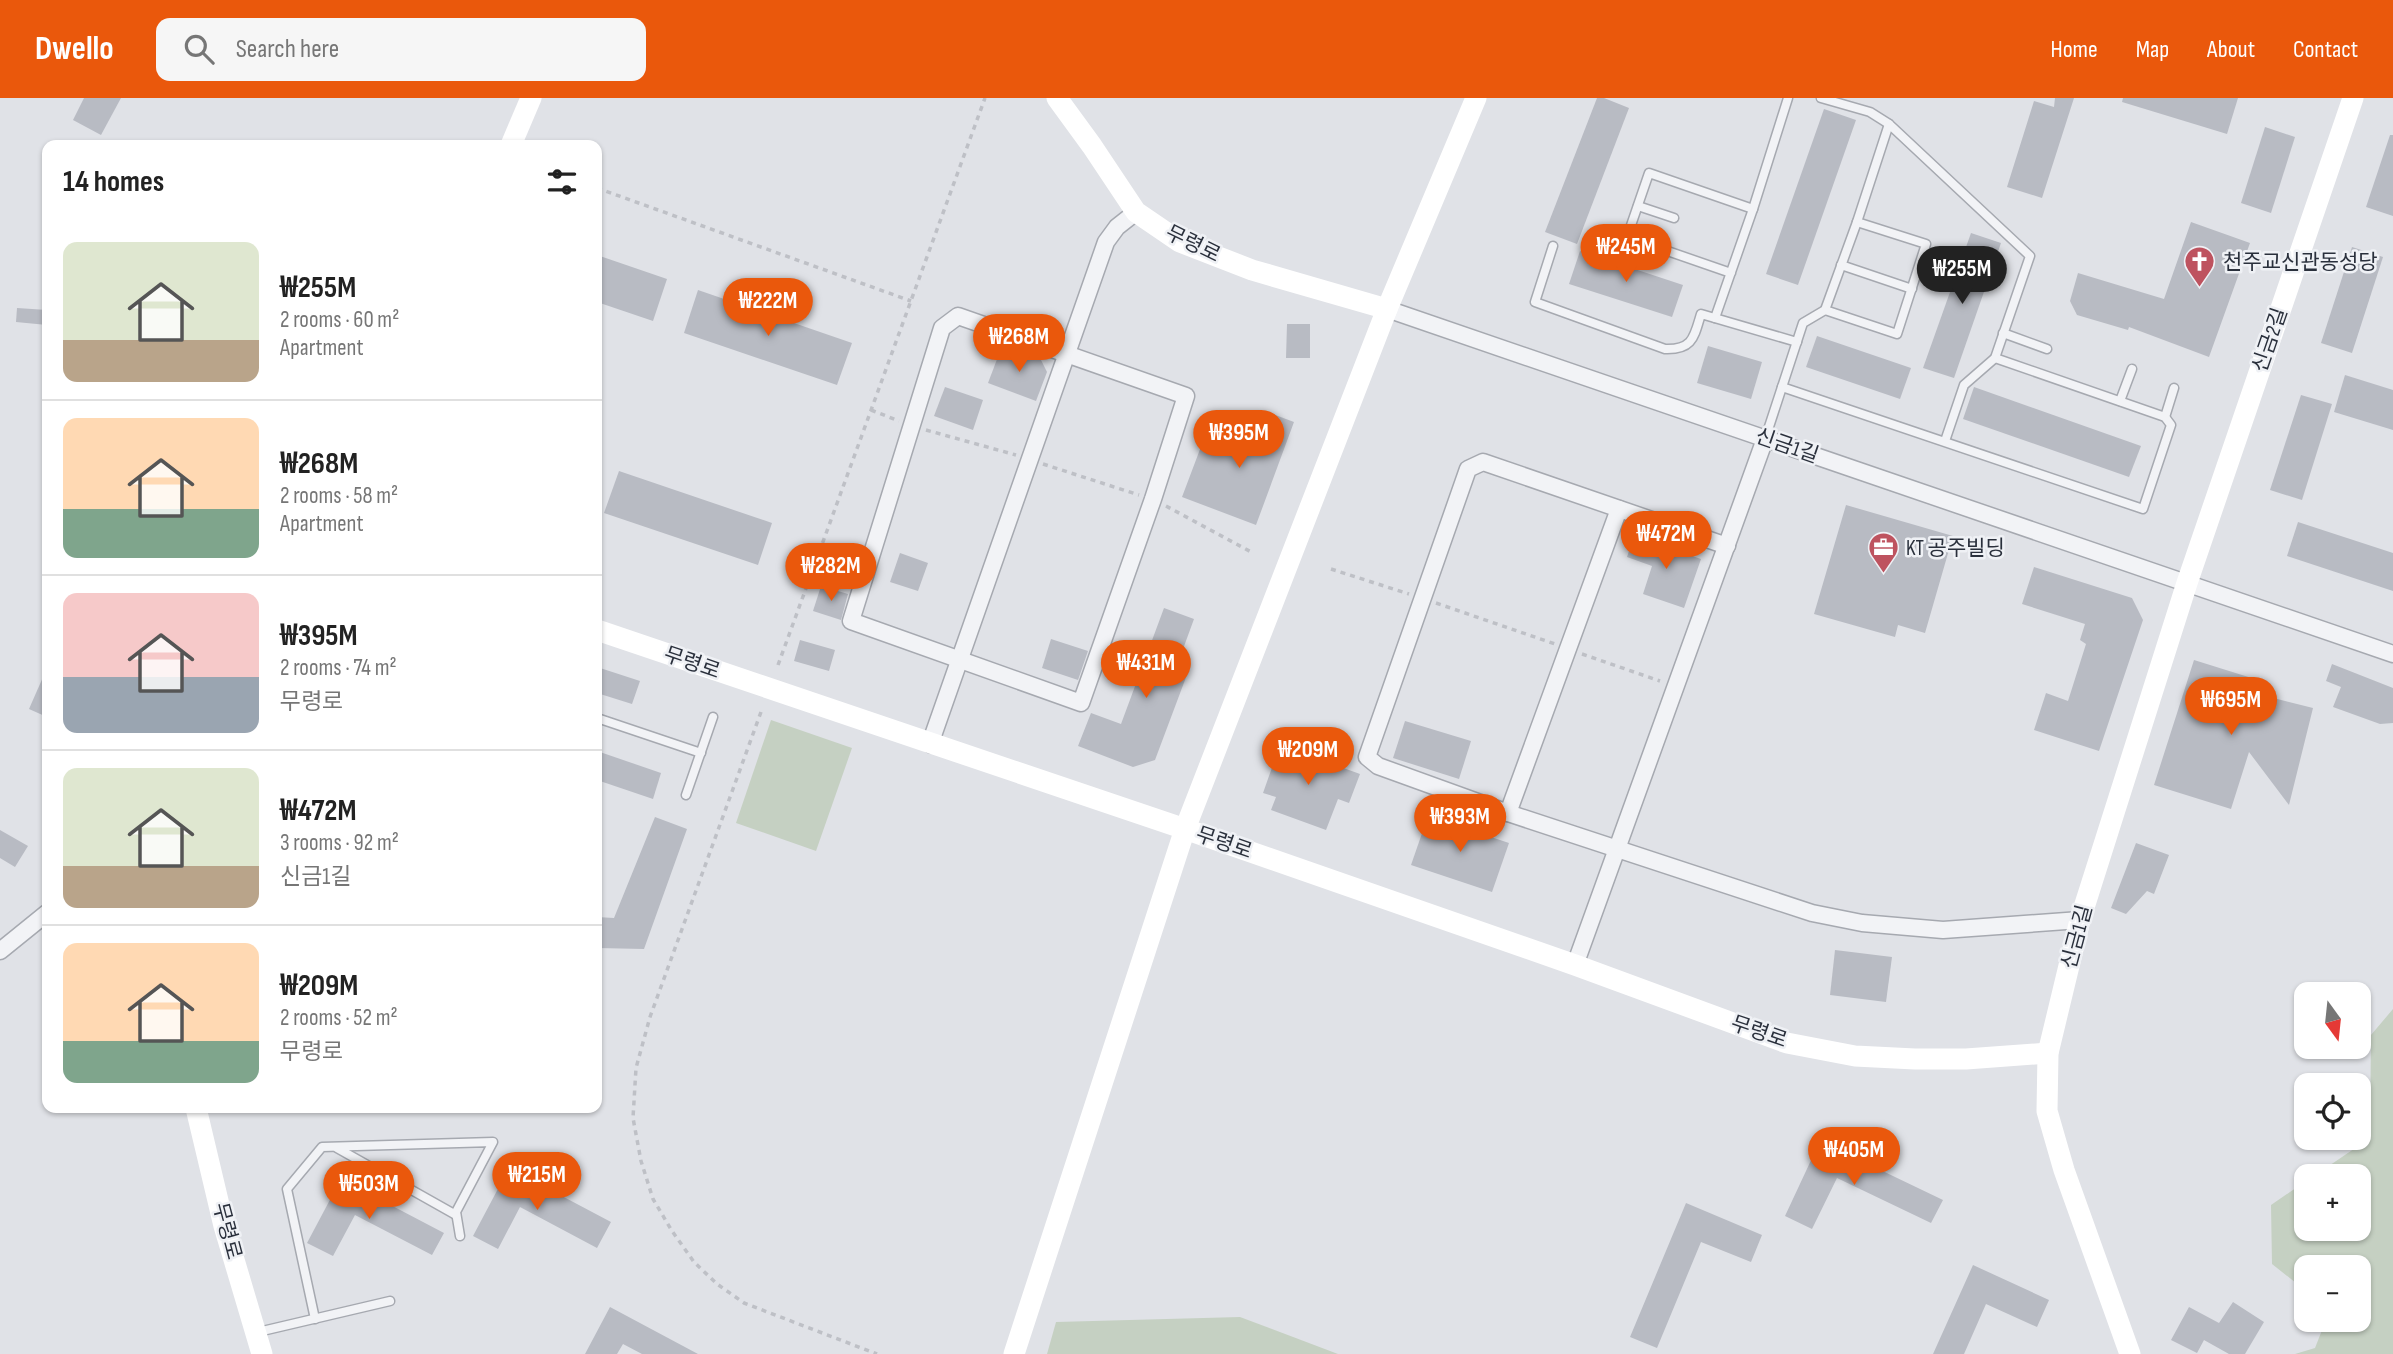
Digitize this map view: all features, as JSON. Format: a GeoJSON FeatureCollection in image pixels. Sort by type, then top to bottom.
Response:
{"type":"FeatureCollection","features":[{"type":"Feature","properties":{"kind":"street"},"geometry":{"type":"LineString","coordinates":[[513,140],[531,98]]}},
{"type":"Feature","properties":{"kind":"street","name":"무령로"},"geometry":{"type":"LineString","coordinates":[[1057,98],[1093,146],[1136,212],[1180,242],[1240,265],[1387,309]]}},
{"type":"Feature","properties":{"kind":"street","name":"무령로"},"geometry":{"type":"LineString","coordinates":[[1014,1354],[1185,829],[1387,309],[1476,98]]}},
{"type":"Feature","properties":{"kind":"street","name":"신금2길"},"geometry":{"type":"LineString","coordinates":[[2187,583],[2353,98]]}},
{"type":"Feature","properties":{"kind":"street"},"geometry":{"type":"LineString","coordinates":[[930,744],[1106,242],[1117,227],[1136,212]]}},
{"type":"Feature","properties":{"kind":"street","name":"신금1길"},"geometry":{"type":"LineString","coordinates":[[1387,309],[2393,654]]}},
{"type":"Feature","properties":{"kind":"street"},"geometry":{"type":"LineString","coordinates":[[958,316],[1065,354],[1186,396],[1153,499],[1081,703],[851,621],[942,328],[958,316]]}},
{"type":"Feature","properties":{"kind":"street"},"geometry":{"type":"LineString","coordinates":[[1575,965],[1765,439]]}},
{"type":"Feature","properties":{"kind":"street"},"geometry":{"type":"LineString","coordinates":[[1727,545],[1483,462],[1468,469],[1367,757],[1378,766],[1508,813],[1812,913],[1862,923],[1943,930],[2080,920]]}},
{"type":"Feature","properties":{"kind":"street"},"geometry":{"type":"LineString","coordinates":[[1508,813],[1619,509]]}},
{"type":"Feature","properties":{"kind":"street","name":"신금1길"},"geometry":{"type":"LineString","coordinates":[[2048,1052],[2080,920],[2187,583]]}},
{"type":"Feature","properties":{"kind":"street","name":"무령로"},"geometry":{"type":"LineString","coordinates":[[602,633],[1185,829],[1575,965],[1787,1043],[1854,1056],[1915,1059],[1966,1059],[2048,1052]]}},
{"type":"Feature","properties":{"kind":"street"},"geometry":{"type":"LineString","coordinates":[[0,951],[42,917]]}},
{"type":"Feature","properties":{"kind":"street"},"geometry":{"type":"LineString","coordinates":[[2048,1052],[2047,1111],[2064,1170],[2130,1354]]}},
{"type":"Feature","properties":{"kind":"street","name":"무령로"},"geometry":{"type":"LineString","coordinates":[[197,1113],[224,1226],[262,1354]]}},
{"type":"Feature","properties":{"kind":"lane"},"geometry":{"type":"LineString","coordinates":[[1715,318],[1788,98]]}},
{"type":"Feature","properties":{"kind":"lane"},"geometry":{"type":"LineString","coordinates":[[1821,98],[1870,112],[1889,124],[2030,256],[1995,358],[1964,385],[1945,441]]}},
{"type":"Feature","properties":{"kind":"lane"},"geometry":{"type":"LineString","coordinates":[[1765,439],[1803,323],[1825,310],[1889,124]]}},
{"type":"Feature","properties":{"kind":"lane"},"geometry":{"type":"LineString","coordinates":[[1731,272],[1627,237],[1649,173],[1753,209]]}},
{"type":"Feature","properties":{"kind":"lane"},"geometry":{"type":"LineString","coordinates":[[1638,206],[1674,218]]}},
{"type":"Feature","properties":{"kind":"lane"},"geometry":{"type":"LineString","coordinates":[[1825,310],[1897,334],[1926,244],[1857,222]]}},
{"type":"Feature","properties":{"kind":"lane"},"geometry":{"type":"LineString","coordinates":[[1553,246],[1535,302],[1665,349],[1678,349],[1689,344],[1694,338],[1701,314],[1797,342]]}},
{"type":"Feature","properties":{"kind":"lane"},"geometry":{"type":"LineString","coordinates":[[1841,265],[1912,289]]}},
{"type":"Feature","properties":{"kind":"lane"},"geometry":{"type":"LineString","coordinates":[[2003,333],[2048,349]]}},
{"type":"Feature","properties":{"kind":"lane"},"geometry":{"type":"LineString","coordinates":[[1782,387],[2143,509],[2171,425],[2165,417],[1995,358]]}},
{"type":"Feature","properties":{"kind":"lane"},"geometry":{"type":"LineString","coordinates":[[2120,401],[2132,369]]}},
{"type":"Feature","properties":{"kind":"lane"},"geometry":{"type":"LineString","coordinates":[[2165,417],[2174,388]]}},
{"type":"Feature","properties":{"kind":"lane"},"geometry":{"type":"LineString","coordinates":[[686,795],[713,717]]}},
{"type":"Feature","properties":{"kind":"lane"},"geometry":{"type":"LineString","coordinates":[[602,720],[701,752]]}},
{"type":"Feature","properties":{"kind":"lane"},"geometry":{"type":"LineString","coordinates":[[315,1319],[287,1189],[322,1147],[493,1142],[456,1212],[460,1236]]}},
{"type":"Feature","properties":{"kind":"lane"},"geometry":{"type":"LineString","coordinates":[[335,1146],[456,1215]]}},
{"type":"Feature","properties":{"kind":"lane"},"geometry":{"type":"LineString","coordinates":[[255,1333],[390,1301]]}},
{"type":"Feature","properties":{"kind":"path"},"geometry":{"type":"LineString","coordinates":[[778,664],[985,98]]}},
{"type":"Feature","properties":{"kind":"path"},"geometry":{"type":"LineString","coordinates":[[602,190],[911,301]]}},
{"type":"Feature","properties":{"kind":"path"},"geometry":{"type":"LineString","coordinates":[[871,410],[913,426],[1029,459],[1153,499],[1253,553]]}},
{"type":"Feature","properties":{"kind":"path"},"geometry":{"type":"LineString","coordinates":[[1331,569],[1423,598],[1676,687]]}},
{"type":"Feature","properties":{"kind":"path"},"geometry":{"type":"LineString","coordinates":[[761,712],[650,1017],[636,1068],[632,1118],[653,1199],[694,1262],[717,1284],[744,1303],[877,1354]]}},
{"type":"Feature","properties":{"kind":"green space"},"geometry":{"type":"Polygon","coordinates":[[[771,720],[852,748],[816,851],[736,823],[771,720]]]}},
{"type":"Feature","properties":{"kind":"green space"},"geometry":{"type":"Polygon","coordinates":[[[2393,1009],[2393,1354],[2295,1354],[2315,1348],[2321,1332],[2371,1332],[2371,1255],[2294,1255],[2294,1281],[2272,1264],[2271,1205],[2294,1189],[2294,1241],[2371,1241],[2371,1164],[2332,1164],[2352,1150],[2371,1150],[2371,1035],[2393,1009]]]}},
{"type":"Feature","properties":{"kind":"green space"},"geometry":{"type":"Polygon","coordinates":[[[1240,1317],[1338,1354],[1047,1354],[1056,1322],[1240,1317]]]}},
{"type":"Feature","properties":{"kind":"building"},"geometry":{"type":"Polygon","coordinates":[[[84,98],[121,98],[101,135],[73,120],[84,98]]]}},
{"type":"Feature","properties":{"kind":"building"},"geometry":{"type":"Polygon","coordinates":[[[1597,98],[1629,108],[1577,244],[1545,232],[1597,98]]]}},
{"type":"Feature","properties":{"kind":"building"},"geometry":{"type":"Polygon","coordinates":[[[2055,98],[2074,98],[2042,198],[2007,187],[2034,101],[2054,107],[2055,98]]]}},
{"type":"Feature","properties":{"kind":"building"},"geometry":{"type":"Polygon","coordinates":[[[2123,98],[2238,98],[2227,134],[2122,102],[2123,98]]]}},
{"type":"Feature","properties":{"kind":"building"},"geometry":{"type":"Polygon","coordinates":[[[1824,109],[1856,120],[1798,285],[1766,274],[1824,109]]]}},
{"type":"Feature","properties":{"kind":"building"},"geometry":{"type":"Polygon","coordinates":[[[2265,127],[2295,137],[2271,213],[2241,203],[2265,127]]]}},
{"type":"Feature","properties":{"kind":"building"},"geometry":{"type":"Polygon","coordinates":[[[2390,135],[2393,135],[2393,216],[2366,207],[2390,135]]]}},
{"type":"Feature","properties":{"kind":"building","name":"천주교신관동성당"},"geometry":{"type":"Polygon","coordinates":[[[2191,222],[2250,243],[2209,357],[2129,327],[2128,330],[2077,315],[2070,301],[2078,273],[2164,299],[2191,222]]]}},
{"type":"Feature","properties":{"kind":"building"},"geometry":{"type":"Polygon","coordinates":[[[1971,233],[2001,243],[1954,378],[1923,368],[1971,233]]]}},
{"type":"Feature","properties":{"kind":"building"},"geometry":{"type":"Polygon","coordinates":[[[2352,247],[2383,257],[2352,353],[2321,343],[2352,247]]]}},
{"type":"Feature","properties":{"kind":"building"},"geometry":{"type":"Polygon","coordinates":[[[1580,251],[1683,285],[1672,317],[1569,284],[1580,251]]]}},
{"type":"Feature","properties":{"kind":"building"},"geometry":{"type":"Polygon","coordinates":[[[602,257],[667,279],[653,321],[602,304],[602,257]]]}},
{"type":"Feature","properties":{"kind":"building"},"geometry":{"type":"Polygon","coordinates":[[[698,290],[852,343],[837,385],[684,333],[698,290]]]}},
{"type":"Feature","properties":{"kind":"building"},"geometry":{"type":"Polygon","coordinates":[[[17,308],[42,310],[42,325],[16,322],[17,308]]]}},
{"type":"Feature","properties":{"kind":"building"},"geometry":{"type":"Polygon","coordinates":[[[1287,324],[1310,324],[1310,358],[1286,358],[1287,324]]]}},
{"type":"Feature","properties":{"kind":"building"},"geometry":{"type":"Polygon","coordinates":[[[1817,336],[1911,368],[1900,399],[1806,367],[1817,336]]]}},
{"type":"Feature","properties":{"kind":"building"},"geometry":{"type":"Polygon","coordinates":[[[1002,346],[1041,360],[1047,372],[1036,401],[988,383],[1002,346]]]}},
{"type":"Feature","properties":{"kind":"building"},"geometry":{"type":"Polygon","coordinates":[[[1708,346],[1762,362],[1751,399],[1697,383],[1708,346]]]}},
{"type":"Feature","properties":{"kind":"building"},"geometry":{"type":"Polygon","coordinates":[[[2345,375],[2393,390],[2393,430],[2334,412],[2345,375]]]}},
{"type":"Feature","properties":{"kind":"building"},"geometry":{"type":"Polygon","coordinates":[[[945,387],[983,400],[973,430],[934,416],[945,387]]]}},
{"type":"Feature","properties":{"kind":"building"},"geometry":{"type":"Polygon","coordinates":[[[1974,387],[2141,446],[2129,477],[1963,419],[1974,387]]]}},
{"type":"Feature","properties":{"kind":"building"},"geometry":{"type":"Polygon","coordinates":[[[2301,395],[2332,404],[2302,500],[2270,490],[2301,395]]]}},
{"type":"Feature","properties":{"kind":"building"},"geometry":{"type":"Polygon","coordinates":[[[1265,411],[1294,422],[1256,525],[1182,497],[1205,436],[1230,445],[1232,437],[1239,440],[1243,428],[1251,431],[1253,426],[1259,428],[1265,411]]]}},
{"type":"Feature","properties":{"kind":"building"},"geometry":{"type":"Polygon","coordinates":[[[619,471],[772,523],[758,565],[604,513],[619,471]]]}},
{"type":"Feature","properties":{"kind":"building","name":"KT 공주빌딩"},"geometry":{"type":"Polygon","coordinates":[[[1846,505],[1953,536],[1925,633],[1898,625],[1895,637],[1814,614],[1846,505]]]}},
{"type":"Feature","properties":{"kind":"building"},"geometry":{"type":"Polygon","coordinates":[[[2298,522],[2393,553],[2393,591],[2287,556],[2298,522]]]}},
{"type":"Feature","properties":{"kind":"building"},"geometry":{"type":"Polygon","coordinates":[[[1634,536],[1701,559],[1684,608],[1643,594],[1652,566],[1627,557],[1634,536]]]}},
{"type":"Feature","properties":{"kind":"building"},"geometry":{"type":"Polygon","coordinates":[[[900,553],[928,563],[918,591],[890,582],[900,553]]]}},
{"type":"Feature","properties":{"kind":"building"},"geometry":{"type":"Polygon","coordinates":[[[2034,567],[2132,598],[2143,620],[2099,751],[2034,730],[2046,693],[2068,701],[2086,644],[2080,640],[2085,624],[2022,604],[2034,567]]]}},
{"type":"Feature","properties":{"kind":"building"},"geometry":{"type":"Polygon","coordinates":[[[821,586],[848,594],[841,620],[813,611],[821,586]]]}},
{"type":"Feature","properties":{"kind":"building"},"geometry":{"type":"Polygon","coordinates":[[[1164,608],[1194,619],[1179,660],[1191,664],[1155,760],[1133,767],[1078,746],[1091,713],[1121,724],[1164,608]]]}},
{"type":"Feature","properties":{"kind":"building"},"geometry":{"type":"Polygon","coordinates":[[[1051,639],[1088,651],[1078,680],[1042,668],[1051,639]]]}},
{"type":"Feature","properties":{"kind":"building"},"geometry":{"type":"Polygon","coordinates":[[[800,640],[835,650],[829,671],[794,661],[800,640]]]}},
{"type":"Feature","properties":{"kind":"building"},"geometry":{"type":"Polygon","coordinates":[[[2194,660],[2258,680],[2254,693],[2313,708],[2289,805],[2249,752],[2231,809],[2154,785],[2194,660]]]}},
{"type":"Feature","properties":{"kind":"building"},"geometry":{"type":"Polygon","coordinates":[[[2332,664],[2393,688],[2393,723],[2380,724],[2333,707],[2341,687],[2326,681],[2332,664]]]}},
{"type":"Feature","properties":{"kind":"building"},"geometry":{"type":"Polygon","coordinates":[[[602,669],[640,681],[632,704],[602,695],[602,669]]]}},
{"type":"Feature","properties":{"kind":"building"},"geometry":{"type":"Polygon","coordinates":[[[42,679],[42,715],[29,709],[42,679]]]}},
{"type":"Feature","properties":{"kind":"building"},"geometry":{"type":"Polygon","coordinates":[[[1405,721],[1471,741],[1459,779],[1393,758],[1405,721]]]}},
{"type":"Feature","properties":{"kind":"building"},"geometry":{"type":"Polygon","coordinates":[[[1280,745],[1360,774],[1349,803],[1338,799],[1326,830],[1271,810],[1276,797],[1263,793],[1280,745]]]}},
{"type":"Feature","properties":{"kind":"building"},"geometry":{"type":"Polygon","coordinates":[[[602,753],[661,773],[653,799],[602,782],[602,753]]]}},
{"type":"Feature","properties":{"kind":"building"},"geometry":{"type":"Polygon","coordinates":[[[1428,816],[1509,843],[1492,892],[1411,865],[1428,816]]]}},
{"type":"Feature","properties":{"kind":"building"},"geometry":{"type":"Polygon","coordinates":[[[655,817],[687,829],[644,949],[602,948],[602,917],[614,918],[655,817]]]}},
{"type":"Feature","properties":{"kind":"building"},"geometry":{"type":"Polygon","coordinates":[[[0,830],[28,846],[15,867],[0,858],[0,830]]]}},
{"type":"Feature","properties":{"kind":"building"},"geometry":{"type":"Polygon","coordinates":[[[2136,843],[2169,855],[2154,894],[2147,891],[2126,914],[2111,908],[2136,843]]]}},
{"type":"Feature","properties":{"kind":"building"},"geometry":{"type":"Polygon","coordinates":[[[1835,950],[1892,957],[1886,1002],[1830,995],[1835,950]]]}},
{"type":"Feature","properties":{"kind":"building"},"geometry":{"type":"Polygon","coordinates":[[[1820,1141],[1943,1200],[1931,1223],[1837,1178],[1812,1229],[1785,1216],[1820,1141]]]}},
{"type":"Feature","properties":{"kind":"building"},"geometry":{"type":"Polygon","coordinates":[[[509,1168],[611,1222],[597,1248],[520,1207],[498,1249],[473,1236],[509,1168]]]}},
{"type":"Feature","properties":{"kind":"building"},"geometry":{"type":"Polygon","coordinates":[[[341,1179],[444,1233],[432,1255],[355,1215],[333,1256],[307,1243],[341,1179]]]}},
{"type":"Feature","properties":{"kind":"building"},"geometry":{"type":"Polygon","coordinates":[[[1686,1203],[1762,1235],[1751,1262],[1701,1242],[1657,1348],[1630,1337],[1686,1203]]]}},
{"type":"Feature","properties":{"kind":"building"},"geometry":{"type":"Polygon","coordinates":[[[1973,1265],[2049,1300],[2037,1327],[1986,1304],[1964,1354],[1933,1354],[1973,1265]]]}},
{"type":"Feature","properties":{"kind":"building"},"geometry":{"type":"Polygon","coordinates":[[[2233,1302],[2264,1322],[2245,1354],[2229,1354],[2204,1340],[2197,1353],[2171,1340],[2189,1307],[2219,1323],[2233,1302]]]}},
{"type":"Feature","properties":{"kind":"building"},"geometry":{"type":"Polygon","coordinates":[[[610,1307],[698,1354],[642,1354],[623,1344],[617,1354],[585,1354],[610,1307]]]}},
{"type":"Feature","properties":{"kind":"place","name":"천주교신관동성당"},"geometry":{"type":"Point","coordinates":[2200,289]}},
{"type":"Feature","properties":{"kind":"place","name":"KT 공주빌딩"},"geometry":{"type":"Point","coordinates":[1883,575]}}]}
